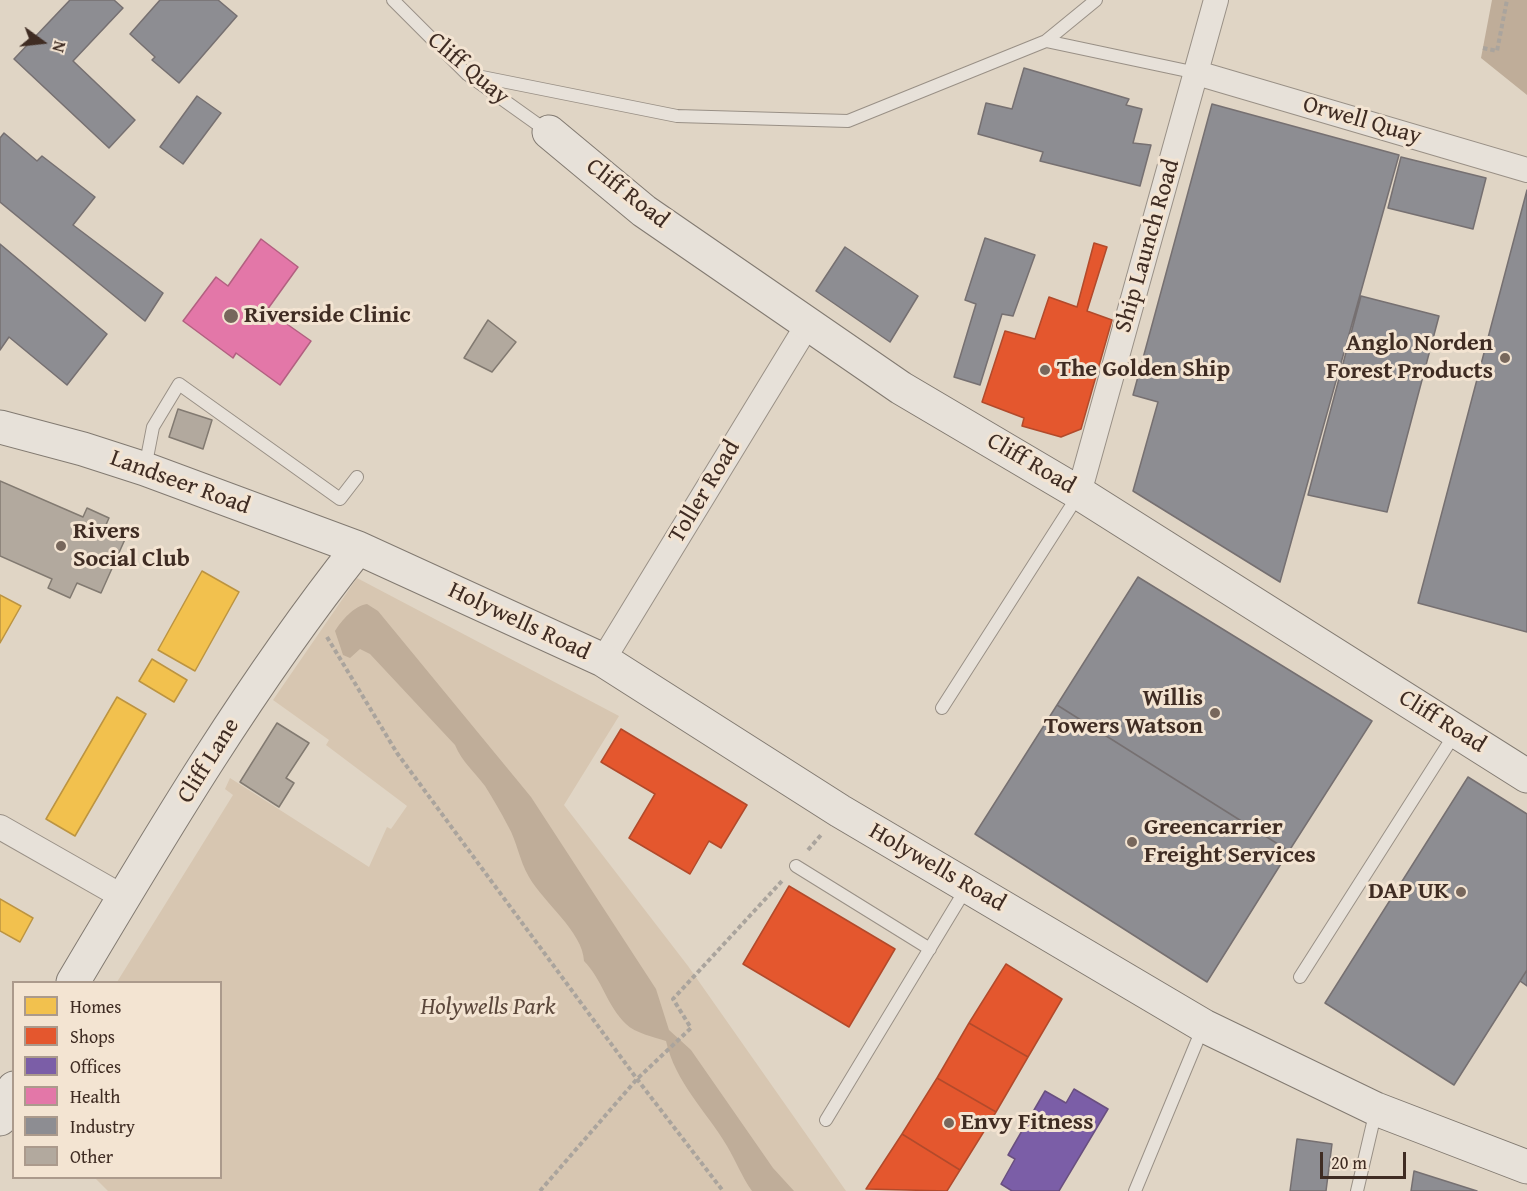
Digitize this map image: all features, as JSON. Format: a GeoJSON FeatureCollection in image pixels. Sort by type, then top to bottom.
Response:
{"type":"FeatureCollection","features":[{"type":"Feature","properties":{"kind":"street","name":"Ship Launch Road"},"geometry":{"type":"LineString","coordinates":[[1079,492],[1216,0]]}},
{"type":"Feature","properties":{"kind":"street","name":"Orwell Quay"},"geometry":{"type":"LineString","coordinates":[[1197,73],[1527,170]]}},
{"type":"Feature","properties":{"kind":"street","name":"Cliff Road"},"geometry":{"type":"LineString","coordinates":[[549,132],[644,211],[901,388],[1079,492],[1527,776]]}},
{"type":"Feature","properties":{"kind":"street","name":"Toller Road"},"geometry":{"type":"LineString","coordinates":[[603,660],[808,324]]}},
{"type":"Feature","properties":{"kind":"street","name":"Landseer Road"},"geometry":{"type":"LineString","coordinates":[[0,427],[83,449],[145,469],[358,548]]}},
{"type":"Feature","properties":{"kind":"street","name":"Holywells Road"},"geometry":{"type":"LineString","coordinates":[[358,548],[603,660],[840,811],[1204,1026],[1376,1109],[1527,1167]]}},
{"type":"Feature","properties":{"kind":"street","name":"Cliff Lane"},"geometry":{"type":"LineString","coordinates":[[74,981],[123,897],[253,693],[310,609],[358,548]]}},
{"type":"Feature","properties":{"kind":"street"},"geometry":{"type":"LineString","coordinates":[[0,827],[123,897]]}},
{"type":"Feature","properties":{"kind":"street"},"geometry":{"type":"LineString","coordinates":[[0,1119],[12,1092]]}},
{"type":"Feature","properties":{"kind":"lane","name":"Cliff Quay"},"geometry":{"type":"LineString","coordinates":[[393,0],[467,74],[549,132]]}},
{"type":"Feature","properties":{"kind":"lane"},"geometry":{"type":"LineString","coordinates":[[467,74],[677,117],[848,121],[1046,41],[1096,0]]}},
{"type":"Feature","properties":{"kind":"lane"},"geometry":{"type":"LineString","coordinates":[[1046,41],[1197,73]]}},
{"type":"Feature","properties":{"kind":"lane"},"geometry":{"type":"LineString","coordinates":[[145,469],[153,427],[179,384],[340,499],[357,477]]}},
{"type":"Feature","properties":{"kind":"lane"},"geometry":{"type":"LineString","coordinates":[[942,708],[1079,492]]}},
{"type":"Feature","properties":{"kind":"lane"},"geometry":{"type":"LineString","coordinates":[[1300,977],[1457,731]]}},
{"type":"Feature","properties":{"kind":"lane"},"geometry":{"type":"LineString","coordinates":[[796,866],[930,949]]}},
{"type":"Feature","properties":{"kind":"lane"},"geometry":{"type":"LineString","coordinates":[[826,1120],[968,886]]}},
{"type":"Feature","properties":{"kind":"lane"},"geometry":{"type":"LineString","coordinates":[[1135,1191],[1204,1026]]}},
{"type":"Feature","properties":{"kind":"lane"},"geometry":{"type":"LineString","coordinates":[[1357,1191],[1376,1109]]}},
{"type":"Feature","properties":{"kind":"path"},"geometry":{"type":"LineString","coordinates":[[1483,48],[1497,51],[1507,0]]}},
{"type":"Feature","properties":{"kind":"path"},"geometry":{"type":"LineString","coordinates":[[310,609],[397,753],[637,1079],[723,1191]]}},
{"type":"Feature","properties":{"kind":"path"},"geometry":{"type":"LineString","coordinates":[[540,1191],[637,1079],[691,1028],[673,999],[796,866],[840,811]]}},
{"type":"Feature","properties":{"kind":"green space","name":"Holywells Park"},"geometry":{"type":"Polygon","coordinates":[[[357,578],[619,716],[564,805],[688,966],[846,1191],[108,1191],[96,1179],[222,1179],[222,981],[118,981],[233,795],[225,789],[230,778],[369,867],[387,827],[391,829],[407,806],[326,745],[329,740],[273,700],[357,578]]]}},
{"type":"Feature","properties":{"kind":"shaded area"},"geometry":{"type":"Polygon","coordinates":[[[1492,0],[1527,0],[1527,95],[1481,58],[1492,0]]]}},
{"type":"Feature","properties":{"kind":"shaded area"},"geometry":{"type":"Polygon","coordinates":[[[367,604],[378,611],[531,797],[656,989],[669,1030],[691,1050],[773,1168],[794,1191],[752,1191],[719,1133],[676,1070],[666,1041],[634,1030],[619,1017],[584,961],[582,950],[570,928],[535,887],[500,811],[455,745],[370,654],[360,649],[350,658],[343,655],[335,631],[353,611],[367,604]]]}},
{"type":"Feature","properties":{"kind":"building: Homes"},"geometry":{"type":"Polygon","coordinates":[[[202,571],[239,592],[195,671],[158,650],[202,571]]]}},
{"type":"Feature","properties":{"kind":"building: Homes"},"geometry":{"type":"Polygon","coordinates":[[[0,595],[21,606],[0,643],[0,595]]]}},
{"type":"Feature","properties":{"kind":"building: Homes"},"geometry":{"type":"Polygon","coordinates":[[[152,659],[187,680],[174,702],[139,681],[152,659]]]}},
{"type":"Feature","properties":{"kind":"building: Homes"},"geometry":{"type":"Polygon","coordinates":[[[117,697],[146,714],[75,836],[46,819],[117,697]]]}},
{"type":"Feature","properties":{"kind":"building: Homes"},"geometry":{"type":"Polygon","coordinates":[[[0,899],[33,918],[20,942],[0,931],[0,899]]]}},
{"type":"Feature","properties":{"kind":"building: Shops","name":"The Golden Ship"},"geometry":{"type":"Polygon","coordinates":[[[1094,243],[1107,247],[1087,311],[1112,320],[1081,429],[1061,437],[1022,426],[1024,418],[982,402],[1005,331],[1035,339],[1049,297],[1077,307],[1094,243]]]}},
{"type":"Feature","properties":{"kind":"building: Shops"},"geometry":{"type":"Polygon","coordinates":[[[621,729],[747,805],[721,848],[709,841],[690,874],[629,838],[655,794],[601,762],[621,729]]]}},
{"type":"Feature","properties":{"kind":"building: Shops"},"geometry":{"type":"Polygon","coordinates":[[[789,886],[895,949],[849,1027],[743,964],[789,886]]]}},
{"type":"Feature","properties":{"kind":"building: Shops"},"geometry":{"type":"Polygon","coordinates":[[[1006,964],[1062,999],[1028,1057],[969,1023],[1006,964]]]}},
{"type":"Feature","properties":{"kind":"building: Shops"},"geometry":{"type":"Polygon","coordinates":[[[969,1023],[1028,1057],[996,1112],[937,1078],[969,1023]]]}},
{"type":"Feature","properties":{"kind":"building: Shops","name":"Envy Fitness"},"geometry":{"type":"Polygon","coordinates":[[[937,1078],[996,1112],[960,1170],[902,1134],[937,1078]]]}},
{"type":"Feature","properties":{"kind":"building: Shops"},"geometry":{"type":"Polygon","coordinates":[[[902,1134],[960,1170],[947,1191],[866,1189],[902,1134]]]}},
{"type":"Feature","properties":{"kind":"building: Offices"},"geometry":{"type":"Polygon","coordinates":[[[1074,1089],[1108,1109],[1059,1191],[1012,1191],[1001,1184],[1015,1159],[1008,1155],[1045,1091],[1066,1103],[1074,1089]]]}},
{"type":"Feature","properties":{"kind":"building: Health","name":"Riverside Clinic"},"geometry":{"type":"Polygon","coordinates":[[[261,239],[298,267],[267,310],[311,341],[280,385],[236,353],[233,358],[183,321],[216,277],[228,286],[261,239]]]}},
{"type":"Feature","properties":{"kind":"building: Industry"},"geometry":{"type":"Polygon","coordinates":[[[70,0],[114,0],[123,8],[73,61],[135,120],[109,148],[14,59],[70,0]]]}},
{"type":"Feature","properties":{"kind":"building: Industry"},"geometry":{"type":"Polygon","coordinates":[[[160,0],[218,0],[237,16],[179,83],[152,60],[155,57],[130,34],[160,0]]]}},
{"type":"Feature","properties":{"kind":"building: Industry"},"geometry":{"type":"Polygon","coordinates":[[[1024,68],[1129,99],[1126,105],[1142,109],[1133,143],[1151,145],[1140,186],[1040,161],[1043,152],[978,134],[986,103],[1012,109],[1024,68]]]}},
{"type":"Feature","properties":{"kind":"building: Industry"},"geometry":{"type":"Polygon","coordinates":[[[197,96],[221,113],[183,164],[160,147],[197,96]]]}},
{"type":"Feature","properties":{"kind":"building: Industry"},"geometry":{"type":"Polygon","coordinates":[[[1212,104],[1399,155],[1280,582],[1133,491],[1158,402],[1133,395],[1212,104]]]}},
{"type":"Feature","properties":{"kind":"building: Industry"},"geometry":{"type":"Polygon","coordinates":[[[4,133],[37,161],[42,156],[95,197],[73,225],[163,293],[145,321],[0,202],[0,138],[4,133]]]}},
{"type":"Feature","properties":{"kind":"building: Industry"},"geometry":{"type":"Polygon","coordinates":[[[1401,157],[1486,178],[1473,229],[1388,208],[1401,157]]]}},
{"type":"Feature","properties":{"kind":"building: Industry","name":"Anglo Norden Forest Products"},"geometry":{"type":"Polygon","coordinates":[[[1527,190],[1527,632],[1418,603],[1527,190]]]}},
{"type":"Feature","properties":{"kind":"building: Industry"},"geometry":{"type":"Polygon","coordinates":[[[985,238],[1035,255],[1013,316],[1002,314],[980,385],[954,377],[976,304],[965,300],[985,238]]]}},
{"type":"Feature","properties":{"kind":"building: Industry"},"geometry":{"type":"Polygon","coordinates":[[[0,244],[107,334],[67,385],[9,337],[0,350],[0,244]]]}},
{"type":"Feature","properties":{"kind":"building: Industry"},"geometry":{"type":"Polygon","coordinates":[[[845,247],[918,296],[890,342],[816,291],[845,247]]]}},
{"type":"Feature","properties":{"kind":"building: Industry"},"geometry":{"type":"Polygon","coordinates":[[[1361,296],[1439,316],[1387,512],[1308,495],[1361,296]]]}},
{"type":"Feature","properties":{"kind":"building: Industry","name":"Willis Towers Watson"},"geometry":{"type":"Polygon","coordinates":[[[1138,577],[1372,721],[1289,851],[1057,705],[1138,577]]]}},
{"type":"Feature","properties":{"kind":"building: Industry","name":"Greencarrier Freight Services"},"geometry":{"type":"Polygon","coordinates":[[[1057,705],[1289,851],[1207,982],[975,834],[1057,705]]]}},
{"type":"Feature","properties":{"kind":"building: Industry","name":"DAP UK"},"geometry":{"type":"Polygon","coordinates":[[[1468,777],[1527,814],[1527,970],[1454,1085],[1325,1003],[1468,777]]]}},
{"type":"Feature","properties":{"kind":"building: Industry"},"geometry":{"type":"Polygon","coordinates":[[[1527,970],[1527,986],[1520,981],[1527,970]]]}},
{"type":"Feature","properties":{"kind":"building: Industry"},"geometry":{"type":"Polygon","coordinates":[[[1297,1139],[1332,1144],[1326,1191],[1290,1191],[1297,1139]]]}},
{"type":"Feature","properties":{"kind":"building: Industry"},"geometry":{"type":"Polygon","coordinates":[[[1414,1171],[1477,1191],[1411,1191],[1414,1171]]]}},
{"type":"Feature","properties":{"kind":"building: Other"},"geometry":{"type":"Polygon","coordinates":[[[488,320],[516,342],[492,372],[464,358],[488,320]]]}},
{"type":"Feature","properties":{"kind":"building: Other"},"geometry":{"type":"Polygon","coordinates":[[[178,409],[212,420],[203,449],[169,437],[178,409]]]}},
{"type":"Feature","properties":{"kind":"building: Other","name":"Rivers Social Club"},"geometry":{"type":"Polygon","coordinates":[[[0,481],[83,517],[87,508],[109,518],[105,527],[126,537],[101,593],[77,583],[70,598],[48,588],[52,579],[0,556],[0,481]]]}},
{"type":"Feature","properties":{"kind":"building: Other"},"geometry":{"type":"Polygon","coordinates":[[[277,723],[309,743],[286,778],[294,783],[279,807],[240,782],[277,723]]]}},
{"type":"Feature","properties":{"kind":"place","name":"Riverside Clinic"},"geometry":{"type":"Point","coordinates":[231,316]}},
{"type":"Feature","properties":{"kind":"place","name":"Anglo Norden Forest Products"},"geometry":{"type":"Point","coordinates":[1505,358]}},
{"type":"Feature","properties":{"kind":"place","name":"The Golden Ship"},"geometry":{"type":"Point","coordinates":[1045,370]}},
{"type":"Feature","properties":{"kind":"place","name":"Rivers Social Club"},"geometry":{"type":"Point","coordinates":[61,546]}},
{"type":"Feature","properties":{"kind":"place","name":"Willis Towers Watson"},"geometry":{"type":"Point","coordinates":[1215,713]}},
{"type":"Feature","properties":{"kind":"place","name":"Greencarrier Freight Services"},"geometry":{"type":"Point","coordinates":[1132,842]}},
{"type":"Feature","properties":{"kind":"place","name":"DAP UK"},"geometry":{"type":"Point","coordinates":[1461,892]}},
{"type":"Feature","properties":{"kind":"place","name":"Envy Fitness"},"geometry":{"type":"Point","coordinates":[949,1123]}}]}
